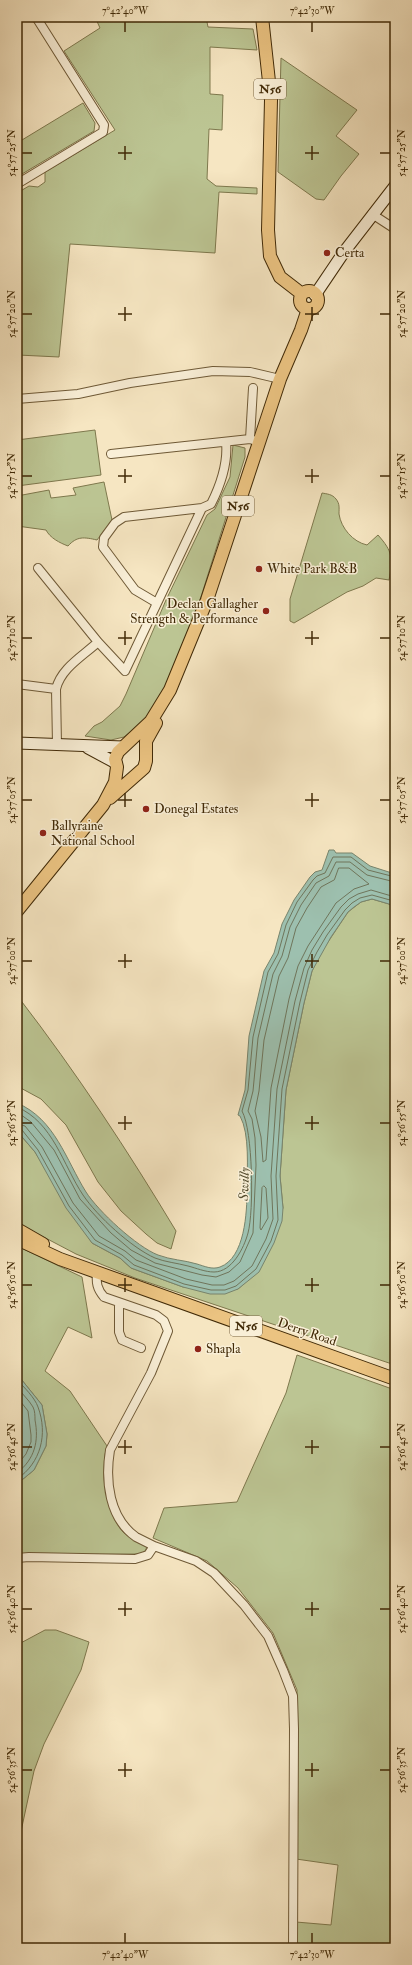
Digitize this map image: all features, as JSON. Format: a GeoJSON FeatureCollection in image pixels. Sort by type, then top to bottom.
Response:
{"type":"FeatureCollection","features":[{"type":"Feature","properties":{"kind":"main road","name":"N56"},"geometry":{"type":"LineString","coordinates":[[262,17],[271,100],[268,230],[270,256],[280,277],[302,294]]}},
{"type":"Feature","properties":{"kind":"main road"},"geometry":{"type":"LineString","coordinates":[[308,309],[303,307],[300,302],[302,294],[308,292],[315,295],[372,214],[395,186]]}},
{"type":"Feature","properties":{"kind":"main road","name":"N56"},"geometry":{"type":"LineString","coordinates":[[17,911],[103,805],[138,774],[145,765],[146,741],[161,715],[164,702],[207,600],[254,440],[301,330],[308,309],[316,306],[317,300],[315,295]]}},
{"type":"Feature","properties":{"kind":"main road","name":"N56"},"geometry":{"type":"LineString","coordinates":[[103,805],[115,782],[117,754],[148,724],[164,702]]}},
{"type":"Feature","properties":{"kind":"main road"},"geometry":{"type":"LineString","coordinates":[[17,744],[124,747],[136,746],[145,755]]}},
{"type":"Feature","properties":{"kind":"main road"},"geometry":{"type":"LineString","coordinates":[[83,746],[104,755],[125,775],[131,776],[138,774]]}},
{"type":"Feature","properties":{"kind":"main road","name":"Derry Road"},"geometry":{"type":"LineString","coordinates":[[17,1229],[97,1272]]}},
{"type":"Feature","properties":{"kind":"main road","name":"Derry Road"},"geometry":{"type":"LineString","coordinates":[[17,1239],[52,1256],[395,1379]]}},
{"type":"Feature","properties":{"kind":"street"},"geometry":{"type":"LineString","coordinates":[[17,184],[103,132],[104,125],[36,17]]}},
{"type":"Feature","properties":{"kind":"street"},"geometry":{"type":"LineString","coordinates":[[372,214],[395,229]]}},
{"type":"Feature","properties":{"kind":"street"},"geometry":{"type":"LineString","coordinates":[[17,399],[78,394],[130,383],[213,371],[250,372],[280,379]]}},
{"type":"Feature","properties":{"kind":"street"},"geometry":{"type":"LineString","coordinates":[[111,454],[254,440],[254,388]]}},
{"type":"Feature","properties":{"kind":"street"},"geometry":{"type":"LineString","coordinates":[[157,604],[135,590],[103,547],[104,538],[115,522],[124,517],[202,508],[211,504],[227,456],[226,442]]}},
{"type":"Feature","properties":{"kind":"street"},"geometry":{"type":"LineString","coordinates":[[38,568],[98,642],[125,671],[202,508]]}},
{"type":"Feature","properties":{"kind":"street"},"geometry":{"type":"LineString","coordinates":[[58,744],[56,689],[62,675],[98,642]]}},
{"type":"Feature","properties":{"kind":"street"},"geometry":{"type":"LineString","coordinates":[[17,684],[56,689]]}},
{"type":"Feature","properties":{"kind":"street"},"geometry":{"type":"LineString","coordinates":[[97,1272],[96,1282],[99,1291],[104,1297],[156,1315],[164,1321],[168,1331],[151,1373],[116,1436],[110,1450],[108,1462],[109,1485],[113,1505],[119,1521],[131,1533],[154,1546],[206,1567],[224,1582],[268,1636],[293,1696],[292,1948]]}},
{"type":"Feature","properties":{"kind":"street"},"geometry":{"type":"LineString","coordinates":[[120,1302],[119,1332],[122,1340],[141,1348]]}},
{"type":"Feature","properties":{"kind":"street"},"geometry":{"type":"LineString","coordinates":[[17,1558],[135,1559],[148,1555],[154,1546]]}},
{"type":"Feature","properties":{"kind":"green space"},"geometry":{"type":"Polygon","coordinates":[[[95,17],[206,17],[208,27],[253,29],[257,50],[210,47],[210,94],[223,95],[222,130],[209,129],[207,179],[216,186],[257,188],[257,194],[219,192],[215,253],[70,244],[59,357],[18,355],[17,193],[29,186],[38,187],[45,182],[45,172],[115,130],[64,51],[100,28],[95,17]]]}},
{"type":"Feature","properties":{"kind":"green space"},"geometry":{"type":"Polygon","coordinates":[[[281,58],[357,110],[336,136],[359,154],[324,200],[316,199],[278,172],[281,58]]]}},
{"type":"Feature","properties":{"kind":"green space"},"geometry":{"type":"Polygon","coordinates":[[[83,103],[95,123],[94,131],[17,177],[17,143],[83,103]]]}},
{"type":"Feature","properties":{"kind":"green space"},"geometry":{"type":"Polygon","coordinates":[[[95,430],[101,475],[17,486],[17,440],[95,430]]]}},
{"type":"Feature","properties":{"kind":"green space"},"geometry":{"type":"Polygon","coordinates":[[[233,445],[245,448],[245,457],[199,603],[174,670],[148,718],[124,737],[111,740],[85,736],[94,726],[102,722],[120,706],[166,600],[207,515],[215,509],[230,477],[233,445]]]}},
{"type":"Feature","properties":{"kind":"green space"},"geometry":{"type":"Polygon","coordinates":[[[104,482],[112,520],[97,540],[81,538],[74,540],[68,546],[53,538],[46,530],[17,526],[17,496],[49,490],[51,498],[76,495],[73,488],[104,482]]]}},
{"type":"Feature","properties":{"kind":"green space"},"geometry":{"type":"Polygon","coordinates":[[[322,493],[331,495],[337,501],[340,519],[348,534],[357,541],[367,545],[378,535],[387,546],[391,556],[389,580],[376,578],[363,586],[347,592],[294,623],[290,621],[290,599],[322,493]]]}},
{"type":"Feature","properties":{"kind":"green space"},"geometry":{"type":"Polygon","coordinates":[[[372,899],[389,904],[395,909],[395,1365],[135,1278],[76,1254],[17,1223],[17,1131],[35,1152],[92,1243],[120,1258],[131,1268],[183,1287],[238,1289],[246,1282],[283,1208],[280,1176],[286,1090],[312,971],[320,954],[348,912],[361,902],[372,899]]]}},
{"type":"Feature","properties":{"kind":"green space"},"geometry":{"type":"Polygon","coordinates":[[[19,998],[61,1054],[101,1112],[176,1231],[171,1249],[157,1243],[121,1211],[98,1182],[66,1125],[41,1099],[17,1086],[17,1082],[22,1079],[17,1072],[17,999],[19,998]]]}},
{"type":"Feature","properties":{"kind":"green space"},"geometry":{"type":"Polygon","coordinates":[[[17,1246],[82,1277],[92,1338],[68,1327],[45,1371],[70,1391],[107,1446],[104,1467],[106,1491],[112,1514],[123,1532],[148,1545],[145,1551],[140,1554],[17,1555],[17,1484],[34,1470],[46,1446],[47,1434],[42,1405],[17,1374],[17,1246]]]}},
{"type":"Feature","properties":{"kind":"green space"},"geometry":{"type":"Polygon","coordinates":[[[297,1355],[395,1390],[395,1948],[298,1948],[296,1922],[331,1925],[338,1865],[296,1859],[297,1690],[273,1633],[238,1588],[207,1561],[153,1538],[164,1508],[237,1502],[286,1393],[297,1355]]]}},
{"type":"Feature","properties":{"kind":"green space"},"geometry":{"type":"Polygon","coordinates":[[[45,1630],[56,1630],[89,1642],[81,1670],[44,1744],[34,1771],[17,1850],[17,1645],[45,1630]]]}},
{"type":"Feature","properties":{"kind":"water"},"geometry":{"type":"Polygon","coordinates":[[[329,850],[334,850],[336,853],[352,853],[370,866],[395,874],[395,909],[389,904],[372,899],[361,902],[354,907],[348,912],[331,937],[312,971],[286,1090],[280,1176],[283,1208],[282,1221],[274,1243],[259,1272],[238,1289],[225,1294],[210,1294],[183,1287],[131,1268],[120,1258],[92,1243],[66,1208],[35,1152],[17,1131],[17,1103],[30,1110],[41,1119],[58,1142],[86,1192],[99,1209],[129,1237],[149,1251],[163,1257],[214,1268],[220,1267],[228,1262],[235,1254],[240,1244],[245,1222],[247,1199],[247,1142],[243,1123],[238,1115],[245,1090],[249,1036],[264,971],[274,953],[282,924],[294,900],[310,877],[315,872],[322,870],[329,850]]]}},
{"type":"Feature","properties":{"kind":"water"},"geometry":{"type":"Polygon","coordinates":[[[17,1374],[42,1405],[47,1434],[46,1446],[34,1470],[17,1484],[17,1374]]]}},
{"type":"Feature","properties":{"kind":"place","name":"Certa"},"geometry":{"type":"Point","coordinates":[327,253]}},
{"type":"Feature","properties":{"kind":"place","name":"White Park B&B"},"geometry":{"type":"Point","coordinates":[259,569]}},
{"type":"Feature","properties":{"kind":"place","name":"Declan Gallagher Strength & Performance"},"geometry":{"type":"Point","coordinates":[266,611]}},
{"type":"Feature","properties":{"kind":"place","name":"Donegal Estates"},"geometry":{"type":"Point","coordinates":[146,809]}},
{"type":"Feature","properties":{"kind":"place","name":"Ballyraine National School"},"geometry":{"type":"Point","coordinates":[43,833]}},
{"type":"Feature","properties":{"kind":"place","name":"Shapla"},"geometry":{"type":"Point","coordinates":[198,1349]}},
{"type":"Feature","properties":{"kind":"water label","name":"Swilly"},"geometry":{"type":"Point","coordinates":[244,1184]}}]}
